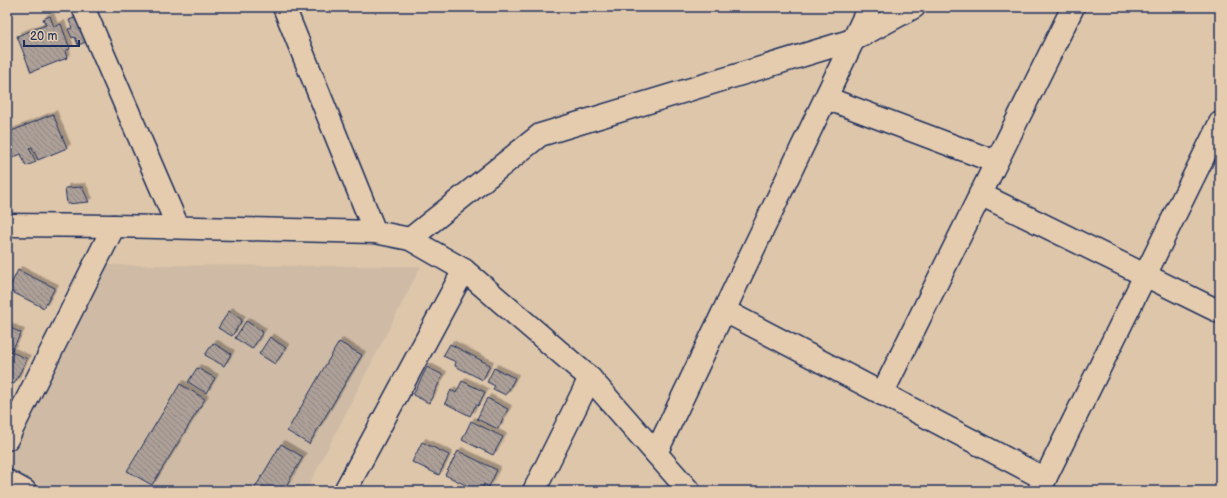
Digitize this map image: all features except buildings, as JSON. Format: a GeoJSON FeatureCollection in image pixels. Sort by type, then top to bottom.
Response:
{"type":"FeatureCollection","features":[{"type":"Feature","properties":{"kind":"street"},"geometry":{"type":"LineString","coordinates":[[83,7],[178,227]]}},
{"type":"Feature","properties":{"kind":"street"},"geometry":{"type":"LineString","coordinates":[[284,7],[375,232]]}},
{"type":"Feature","properties":{"kind":"street"},"geometry":{"type":"LineString","coordinates":[[656,453],[725,312],[869,7]]}},
{"type":"Feature","properties":{"kind":"street"},"geometry":{"type":"LineString","coordinates":[[410,239],[540,135],[853,40],[914,7]]}},
{"type":"Feature","properties":{"kind":"street"},"geometry":{"type":"LineString","coordinates":[[882,394],[1073,7]]}},
{"type":"Feature","properties":{"kind":"street"},"geometry":{"type":"LineString","coordinates":[[826,98],[996,162]]}},
{"type":"Feature","properties":{"kind":"street"},"geometry":{"type":"LineString","coordinates":[[725,312],[882,394],[1042,485],[1220,123]]}},
{"type":"Feature","properties":{"kind":"street"},"geometry":{"type":"LineString","coordinates":[[980,194],[1220,312]]}},
{"type":"Feature","properties":{"kind":"street"},"geometry":{"type":"LineString","coordinates":[[7,225],[178,227],[375,232],[410,239],[464,270],[590,378],[689,491]]}},
{"type":"Feature","properties":{"kind":"street"},"geometry":{"type":"LineString","coordinates":[[7,439],[114,226]]}},
{"type":"Feature","properties":{"kind":"street"},"geometry":{"type":"LineString","coordinates":[[345,491],[464,270]]}},
{"type":"Feature","properties":{"kind":"street"},"geometry":{"type":"LineString","coordinates":[[534,491],[590,378]]}},
{"type":"Feature","properties":{"kind":"street"},"geometry":{"type":"LineString","coordinates":[[7,481],[25,491]]}},
{"type":"Feature","properties":{"kind":"shaded area"},"geometry":{"type":"Polygon","coordinates":[[[107,265],[421,266],[306,491],[51,491],[7,468],[7,463],[107,265]]]}}]}
